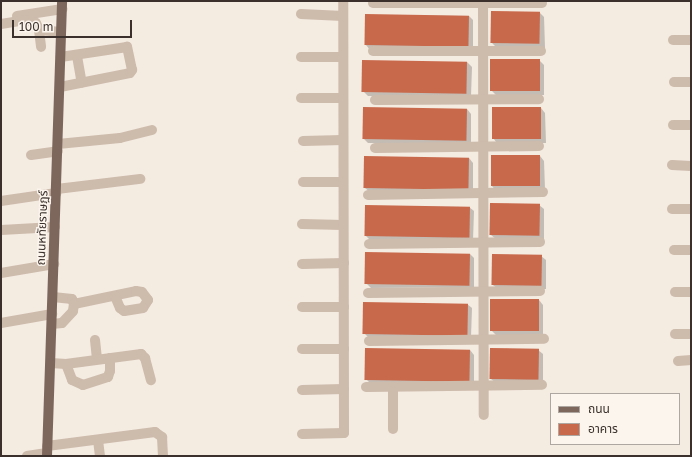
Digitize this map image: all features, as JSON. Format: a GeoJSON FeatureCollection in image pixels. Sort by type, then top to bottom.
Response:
{"type":"FeatureCollection","features":[{"type":"Feature","properties":{"kind":"main road","name":"ถนนหทัยราษฎร์"},"geometry":{"type":"LineString","coordinates":[[47,452],[56,227],[62,5]]}},
{"type":"Feature","properties":{"kind":"street"},"geometry":{"type":"LineString","coordinates":[[302,434],[344,433],[343,1]]}},
{"type":"Feature","properties":{"kind":"street"},"geometry":{"type":"LineString","coordinates":[[483,2],[484,415]]}},
{"type":"Feature","properties":{"kind":"street"},"geometry":{"type":"LineString","coordinates":[[373,3],[542,3]]}},
{"type":"Feature","properties":{"kind":"street"},"geometry":{"type":"LineString","coordinates":[[1,18],[62,5]]}},
{"type":"Feature","properties":{"kind":"street"},"geometry":{"type":"LineString","coordinates":[[301,14],[343,16]]}},
{"type":"Feature","properties":{"kind":"street"},"geometry":{"type":"LineString","coordinates":[[1,24],[32,21],[39,30],[41,47]]}},
{"type":"Feature","properties":{"kind":"street"},"geometry":{"type":"LineString","coordinates":[[39,30],[61,32]]}},
{"type":"Feature","properties":{"kind":"street"},"geometry":{"type":"LineString","coordinates":[[673,40],[691,40]]}},
{"type":"Feature","properties":{"kind":"street"},"geometry":{"type":"LineString","coordinates":[[60,87],[132,72],[129,49],[125,47],[77,56],[61,57]]}},
{"type":"Feature","properties":{"kind":"street"},"geometry":{"type":"LineString","coordinates":[[373,51],[541,51]]}},
{"type":"Feature","properties":{"kind":"street"},"geometry":{"type":"LineString","coordinates":[[77,56],[82,83]]}},
{"type":"Feature","properties":{"kind":"street"},"geometry":{"type":"LineString","coordinates":[[301,57],[343,58]]}},
{"type":"Feature","properties":{"kind":"street"},"geometry":{"type":"LineString","coordinates":[[674,82],[691,82]]}},
{"type":"Feature","properties":{"kind":"street"},"geometry":{"type":"LineString","coordinates":[[301,98],[343,98]]}},
{"type":"Feature","properties":{"kind":"street"},"geometry":{"type":"LineString","coordinates":[[375,100],[539,100]]}},
{"type":"Feature","properties":{"kind":"street"},"geometry":{"type":"LineString","coordinates":[[673,125],[691,125]]}},
{"type":"Feature","properties":{"kind":"street"},"geometry":{"type":"LineString","coordinates":[[31,154],[58,147],[115,139],[152,130]]}},
{"type":"Feature","properties":{"kind":"street"},"geometry":{"type":"LineString","coordinates":[[303,141],[343,140]]}},
{"type":"Feature","properties":{"kind":"street"},"geometry":{"type":"LineString","coordinates":[[375,148],[539,146]]}},
{"type":"Feature","properties":{"kind":"street"},"geometry":{"type":"LineString","coordinates":[[672,165],[691,166]]}},
{"type":"Feature","properties":{"kind":"street"},"geometry":{"type":"LineString","coordinates":[[1,201],[56,191],[140,179]]}},
{"type":"Feature","properties":{"kind":"street"},"geometry":{"type":"LineString","coordinates":[[303,182],[343,182]]}},
{"type":"Feature","properties":{"kind":"street"},"geometry":{"type":"LineString","coordinates":[[368,195],[543,192]]}},
{"type":"Feature","properties":{"kind":"street"},"geometry":{"type":"LineString","coordinates":[[672,209],[691,209]]}},
{"type":"Feature","properties":{"kind":"street"},"geometry":{"type":"LineString","coordinates":[[302,224],[343,225]]}},
{"type":"Feature","properties":{"kind":"street"},"geometry":{"type":"LineString","coordinates":[[1,230],[56,227]]}},
{"type":"Feature","properties":{"kind":"street"},"geometry":{"type":"LineString","coordinates":[[369,244],[540,242]]}},
{"type":"Feature","properties":{"kind":"street"},"geometry":{"type":"LineString","coordinates":[[674,250],[691,250]]}},
{"type":"Feature","properties":{"kind":"street"},"geometry":{"type":"LineString","coordinates":[[1,273],[54,264]]}},
{"type":"Feature","properties":{"kind":"street"},"geometry":{"type":"LineString","coordinates":[[302,264],[344,264]]}},
{"type":"Feature","properties":{"kind":"street"},"geometry":{"type":"LineString","coordinates":[[368,292],[540,290]]}},
{"type":"Feature","properties":{"kind":"street"},"geometry":{"type":"LineString","coordinates":[[675,292],[691,292]]}},
{"type":"Feature","properties":{"kind":"street"},"geometry":{"type":"LineString","coordinates":[[74,304],[115,296]]}},
{"type":"Feature","properties":{"kind":"street"},"geometry":{"type":"LineString","coordinates":[[1,323],[52,319],[62,323],[73,311],[74,304],[72,298],[53,297]]}},
{"type":"Feature","properties":{"kind":"street"},"geometry":{"type":"LineString","coordinates":[[302,307],[344,307]]}},
{"type":"Feature","properties":{"kind":"street"},"geometry":{"type":"LineString","coordinates":[[675,334],[691,334]]}},
{"type":"Feature","properties":{"kind":"street"},"geometry":{"type":"LineString","coordinates":[[370,341],[544,339]]}},
{"type":"Feature","properties":{"kind":"street"},"geometry":{"type":"LineString","coordinates":[[95,340],[97,359]]}},
{"type":"Feature","properties":{"kind":"street"},"geometry":{"type":"LineString","coordinates":[[302,350],[344,349]]}},
{"type":"Feature","properties":{"kind":"street"},"geometry":{"type":"LineString","coordinates":[[51,363],[66,364],[141,354],[145,358],[151,380]]}},
{"type":"Feature","properties":{"kind":"street"},"geometry":{"type":"LineString","coordinates":[[66,364],[72,380],[83,385],[108,377],[110,371],[110,358]]}},
{"type":"Feature","properties":{"kind":"street"},"geometry":{"type":"LineString","coordinates":[[678,361],[691,360]]}},
{"type":"Feature","properties":{"kind":"street"},"geometry":{"type":"LineString","coordinates":[[366,386],[542,385]]}},
{"type":"Feature","properties":{"kind":"street"},"geometry":{"type":"LineString","coordinates":[[393,387],[394,429]]}},
{"type":"Feature","properties":{"kind":"street"},"geometry":{"type":"LineString","coordinates":[[302,390],[344,389]]}},
{"type":"Feature","properties":{"kind":"street"},"geometry":{"type":"LineString","coordinates":[[27,456],[98,440],[156,432],[162,438],[163,456]]}},
{"type":"Feature","properties":{"kind":"street"},"geometry":{"type":"LineString","coordinates":[[98,440],[100,456]]}},
{"type":"Feature","properties":{"kind":"building"},"geometry":{"type":"Polygon","coordinates":[[[491,11],[540,12],[539,44],[490,43],[491,11]]]}},
{"type":"Feature","properties":{"kind":"building"},"geometry":{"type":"Polygon","coordinates":[[[365,14],[469,16],[468,47],[364,45],[365,14]]]}},
{"type":"Feature","properties":{"kind":"building"},"geometry":{"type":"Polygon","coordinates":[[[490,59],[540,59],[540,91],[490,91],[490,59]]]}},
{"type":"Feature","properties":{"kind":"building"},"geometry":{"type":"Polygon","coordinates":[[[362,60],[467,62],[466,94],[361,92],[362,60]]]}},
{"type":"Feature","properties":{"kind":"building"},"geometry":{"type":"Polygon","coordinates":[[[363,107],[467,109],[466,141],[362,139],[363,107]]]}},
{"type":"Feature","properties":{"kind":"building"},"geometry":{"type":"Polygon","coordinates":[[[492,107],[541,107],[541,139],[492,139],[492,107]]]}},
{"type":"Feature","properties":{"kind":"building"},"geometry":{"type":"Polygon","coordinates":[[[491,155],[540,155],[540,186],[491,186],[491,155]]]}},
{"type":"Feature","properties":{"kind":"building"},"geometry":{"type":"Polygon","coordinates":[[[364,156],[469,158],[468,190],[363,188],[364,156]]]}},
{"type":"Feature","properties":{"kind":"building"},"geometry":{"type":"Polygon","coordinates":[[[490,203],[540,204],[539,236],[489,235],[490,203]]]}},
{"type":"Feature","properties":{"kind":"building"},"geometry":{"type":"Polygon","coordinates":[[[365,205],[470,207],[469,238],[364,236],[365,205]]]}},
{"type":"Feature","properties":{"kind":"building"},"geometry":{"type":"Polygon","coordinates":[[[365,252],[470,254],[469,286],[364,284],[365,252]]]}},
{"type":"Feature","properties":{"kind":"building"},"geometry":{"type":"Polygon","coordinates":[[[492,254],[542,255],[541,286],[491,285],[492,254]]]}},
{"type":"Feature","properties":{"kind":"building"},"geometry":{"type":"Polygon","coordinates":[[[490,299],[539,299],[539,331],[490,331],[490,299]]]}},
{"type":"Feature","properties":{"kind":"building"},"geometry":{"type":"Polygon","coordinates":[[[363,302],[468,304],[467,336],[362,334],[363,302]]]}},
{"type":"Feature","properties":{"kind":"building"},"geometry":{"type":"Polygon","coordinates":[[[365,348],[470,350],[469,382],[364,380],[365,348]]]}},
{"type":"Feature","properties":{"kind":"building"},"geometry":{"type":"Polygon","coordinates":[[[490,348],[539,349],[538,380],[489,379],[490,348]]]}}]}
